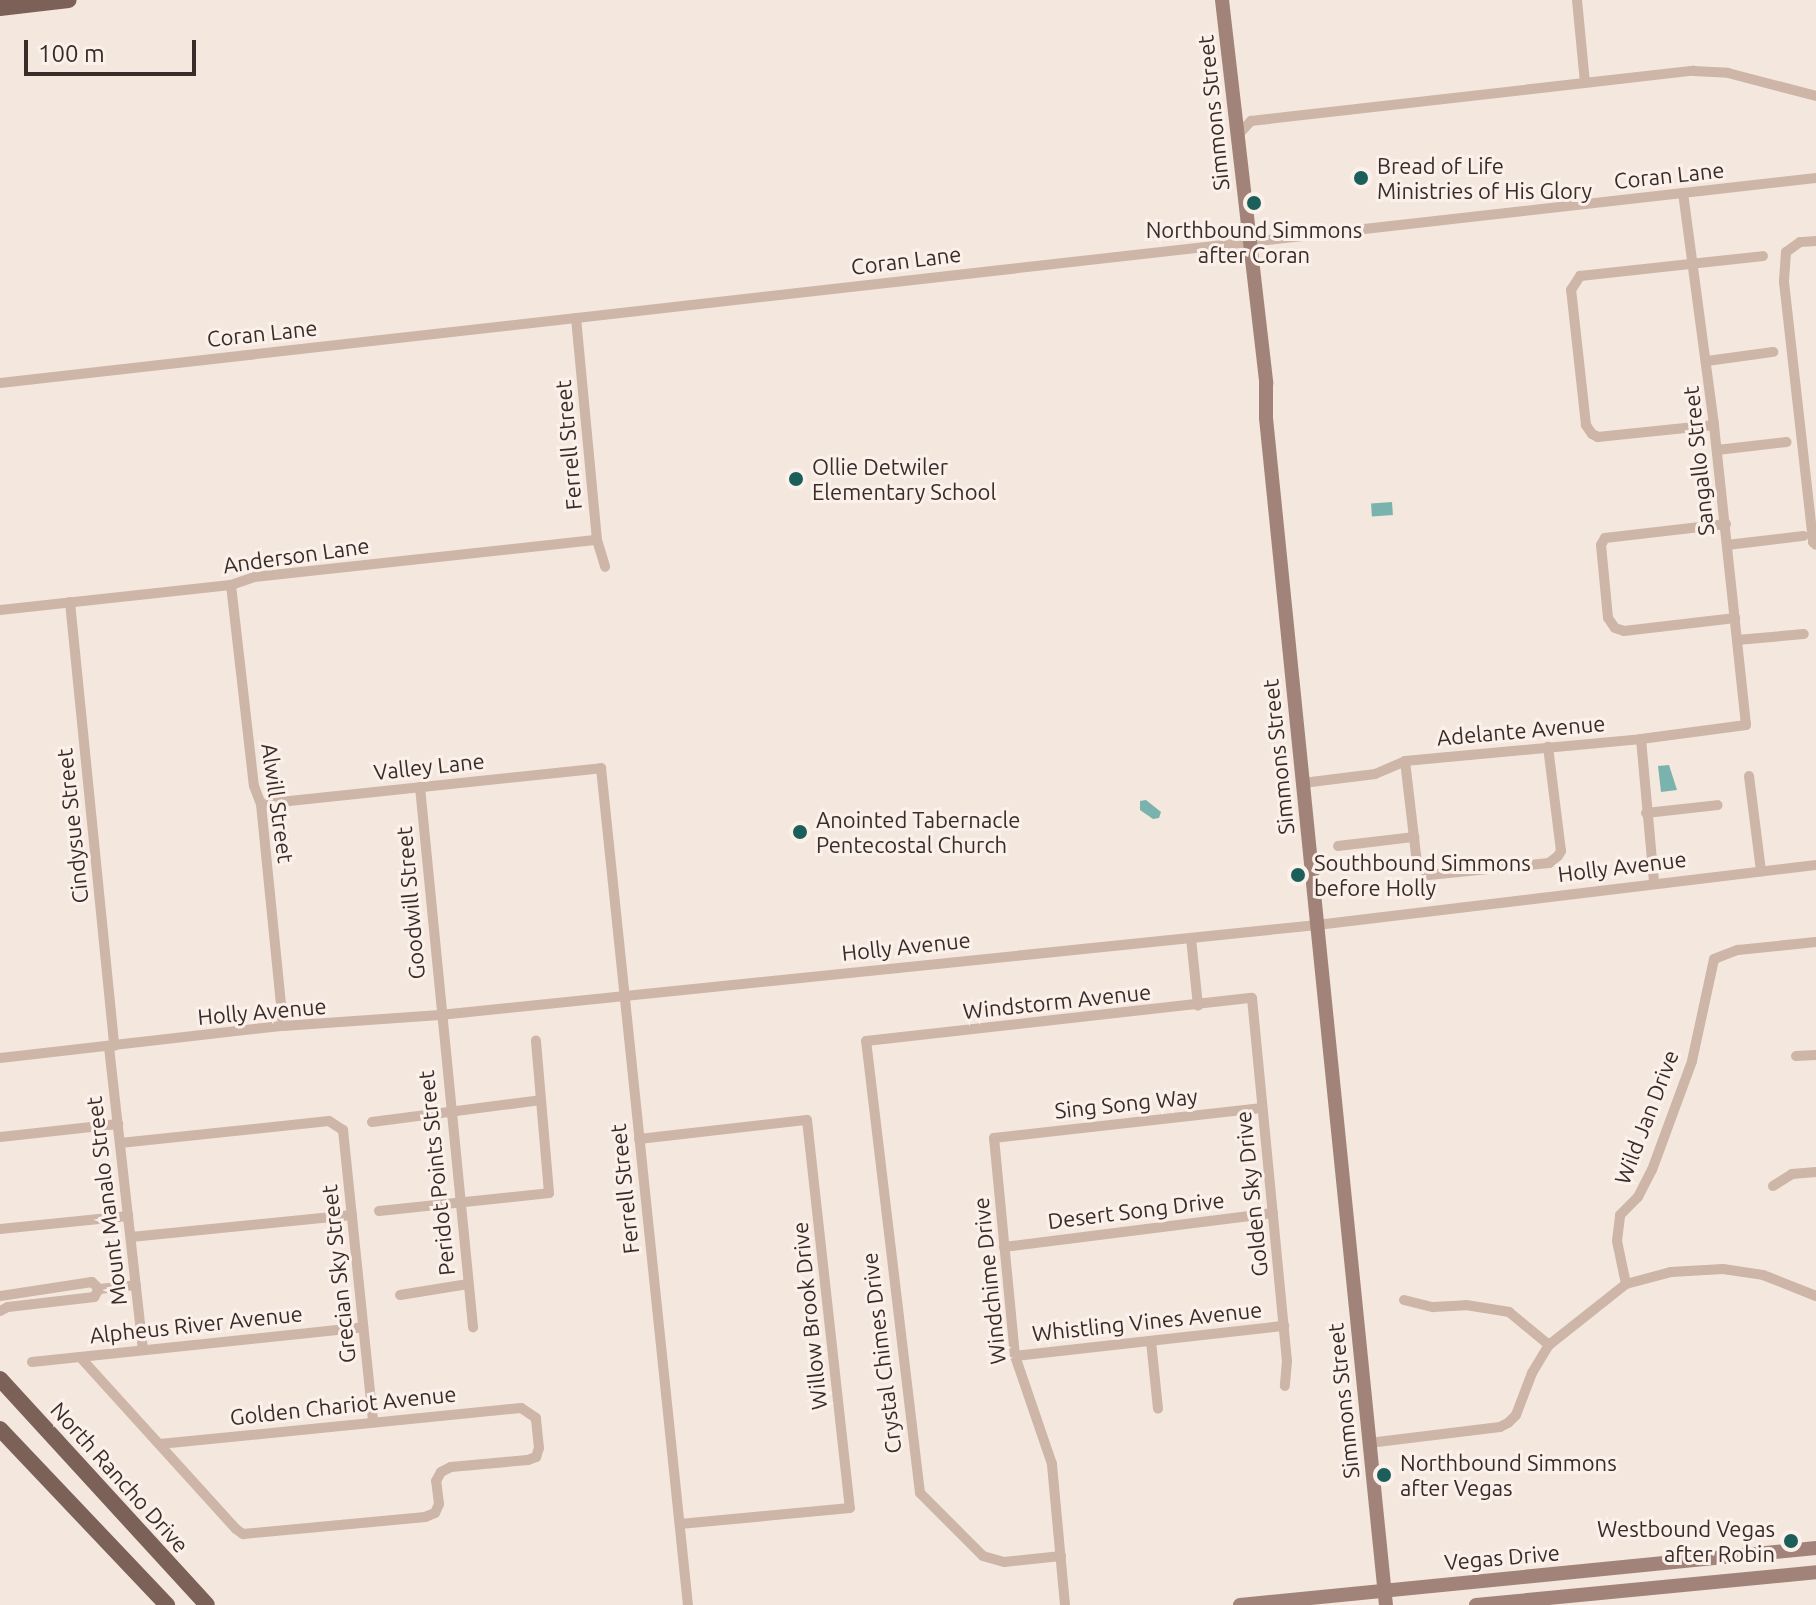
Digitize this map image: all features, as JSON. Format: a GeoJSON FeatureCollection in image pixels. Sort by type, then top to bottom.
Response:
{"type":"FeatureCollection","features":[{"type":"Feature","properties":{"kind":"main road"},"geometry":{"type":"LineString","coordinates":[[0,8],[69,0]]}},
{"type":"Feature","properties":{"kind":"main road","name":"Simmons Street"},"geometry":{"type":"LineString","coordinates":[[1222,0],[1266,383],[1266,418],[1385,1598]]}},
{"type":"Feature","properties":{"kind":"main road","name":"North Rancho Drive"},"geometry":{"type":"LineString","coordinates":[[0,1379],[207,1605]]}},
{"type":"Feature","properties":{"kind":"main road"},"geometry":{"type":"LineString","coordinates":[[0,1429],[167,1605]]}},
{"type":"Feature","properties":{"kind":"main road","name":"Vegas Drive"},"geometry":{"type":"LineString","coordinates":[[1240,1605],[1385,1598],[1816,1548]]}},
{"type":"Feature","properties":{"kind":"main road"},"geometry":{"type":"LineString","coordinates":[[1729,1557],[1732,1581]]}},
{"type":"Feature","properties":{"kind":"main road","name":"Vegas Drive"},"geometry":{"type":"LineString","coordinates":[[1476,1605],[1816,1572]]}},
{"type":"Feature","properties":{"kind":"street"},"geometry":{"type":"LineString","coordinates":[[1577,0],[1585,83]]}},
{"type":"Feature","properties":{"kind":"street"},"geometry":{"type":"LineString","coordinates":[[1237,136],[1254,121],[1693,71],[1728,73],[1816,96]]}},
{"type":"Feature","properties":{"kind":"street","name":"Coran Lane"},"geometry":{"type":"LineString","coordinates":[[0,383],[1816,178]]}},
{"type":"Feature","properties":{"kind":"street","name":"Sangallo Street"},"geometry":{"type":"LineString","coordinates":[[1683,193],[1707,361],[1746,725]]}},
{"type":"Feature","properties":{"kind":"street"},"geometry":{"type":"LineString","coordinates":[[1816,241],[1800,242],[1786,252],[1784,282],[1813,542],[1816,545]]}},
{"type":"Feature","properties":{"kind":"street"},"geometry":{"type":"LineString","coordinates":[[1714,425],[1598,437],[1592,434],[1586,425],[1571,290],[1580,276],[1763,256]]}},
{"type":"Feature","properties":{"kind":"street","name":"Ferrell Street"},"geometry":{"type":"LineString","coordinates":[[576,318],[597,540],[605,567]]}},
{"type":"Feature","properties":{"kind":"street"},"geometry":{"type":"LineString","coordinates":[[1707,361],[1773,352]]}},
{"type":"Feature","properties":{"kind":"street"},"geometry":{"type":"LineString","coordinates":[[1717,450],[1787,442]]}},
{"type":"Feature","properties":{"kind":"street"},"geometry":{"type":"LineString","coordinates":[[1726,524],[1605,538],[1601,545],[1612,623],[1624,631],[1735,618]]}},
{"type":"Feature","properties":{"kind":"street"},"geometry":{"type":"LineString","coordinates":[[1727,545],[1803,536]]}},
{"type":"Feature","properties":{"kind":"street","name":"Anderson Lane"},"geometry":{"type":"LineString","coordinates":[[0,610],[231,585],[254,577],[597,540]]}},
{"type":"Feature","properties":{"kind":"street","name":"Alwill Street"},"geometry":{"type":"LineString","coordinates":[[231,585],[254,786],[261,804],[283,1026]]}},
{"type":"Feature","properties":{"kind":"street","name":"Cindysue Street"},"geometry":{"type":"LineString","coordinates":[[70,602],[111,1046]]}},
{"type":"Feature","properties":{"kind":"street"},"geometry":{"type":"LineString","coordinates":[[1737,640],[1804,634]]}},
{"type":"Feature","properties":{"kind":"street","name":"Adelante Avenue"},"geometry":{"type":"LineString","coordinates":[[1303,783],[1375,774],[1405,761],[1641,739],[1746,725]]}},
{"type":"Feature","properties":{"kind":"street"},"geometry":{"type":"LineString","coordinates":[[1641,739],[1654,882]]}},
{"type":"Feature","properties":{"kind":"street"},"geometry":{"type":"LineString","coordinates":[[1405,761],[1417,863],[1429,875],[1549,863],[1558,856],[1561,851],[1548,747]]}},
{"type":"Feature","properties":{"kind":"street","name":"Ferrell Street"},"geometry":{"type":"LineString","coordinates":[[601,768],[688,1605]]}},
{"type":"Feature","properties":{"kind":"street","name":"Valley Lane"},"geometry":{"type":"LineString","coordinates":[[261,804],[601,768]]}},
{"type":"Feature","properties":{"kind":"street"},"geometry":{"type":"LineString","coordinates":[[1749,776],[1761,871]]}},
{"type":"Feature","properties":{"kind":"street","name":"Goodwill Street"},"geometry":{"type":"LineString","coordinates":[[420,787],[440,1015]]}},
{"type":"Feature","properties":{"kind":"street"},"geometry":{"type":"LineString","coordinates":[[1646,813],[1718,805]]}},
{"type":"Feature","properties":{"kind":"street"},"geometry":{"type":"LineString","coordinates":[[1338,846],[1414,837]]}},
{"type":"Feature","properties":{"kind":"street","name":"Holly Avenue"},"geometry":{"type":"LineString","coordinates":[[0,1058],[283,1026],[440,1015],[1317,925],[1654,882],[1816,865]]}},
{"type":"Feature","properties":{"kind":"street"},"geometry":{"type":"LineString","coordinates":[[1191,938],[1198,1006]]}},
{"type":"Feature","properties":{"kind":"street","name":"Wild Jan Drive"},"geometry":{"type":"LineString","coordinates":[[1626,1284],[1617,1241],[1620,1215],[1638,1197],[1652,1170],[1692,1061],[1714,959],[1738,950],[1816,942]]}},
{"type":"Feature","properties":{"kind":"street","name":"Windstorm Avenue"},"geometry":{"type":"LineString","coordinates":[[866,1041],[1252,998]]}},
{"type":"Feature","properties":{"kind":"street","name":"Golden Sky Drive"},"geometry":{"type":"LineString","coordinates":[[1252,998],[1284,1326],[1285,1386]]}},
{"type":"Feature","properties":{"kind":"street","name":"Peridot Points Street"},"geometry":{"type":"LineString","coordinates":[[440,1015],[473,1327]]}},
{"type":"Feature","properties":{"kind":"street"},"geometry":{"type":"LineString","coordinates":[[379,1211],[549,1193],[536,1041]]}},
{"type":"Feature","properties":{"kind":"street","name":"Crystal Chimes Drive"},"geometry":{"type":"LineString","coordinates":[[866,1041],[920,1493],[983,1556],[1004,1562],[1061,1556]]}},
{"type":"Feature","properties":{"kind":"street","name":"Mount Manalo Street"},"geometry":{"type":"LineString","coordinates":[[111,1046],[143,1350]]}},
{"type":"Feature","properties":{"kind":"street"},"geometry":{"type":"LineString","coordinates":[[1796,1056],[1816,1055]]}},
{"type":"Feature","properties":{"kind":"street"},"geometry":{"type":"LineString","coordinates":[[372,1122],[541,1100]]}},
{"type":"Feature","properties":{"kind":"street","name":"Sing Song Way"},"geometry":{"type":"LineString","coordinates":[[994,1138],[1262,1108]]}},
{"type":"Feature","properties":{"kind":"street","name":"Willow Brook Drive"},"geometry":{"type":"LineString","coordinates":[[639,1139],[807,1120],[850,1508],[680,1524]]}},
{"type":"Feature","properties":{"kind":"street","name":"Grecian Sky Street"},"geometry":{"type":"LineString","coordinates":[[120,1143],[329,1121],[343,1130],[373,1422]]}},
{"type":"Feature","properties":{"kind":"street"},"geometry":{"type":"LineString","coordinates":[[0,1137],[118,1124]]}},
{"type":"Feature","properties":{"kind":"street","name":"Windchime Drive"},"geometry":{"type":"LineString","coordinates":[[994,1138],[1015,1356],[1052,1464],[1065,1605]]}},
{"type":"Feature","properties":{"kind":"street"},"geometry":{"type":"LineString","coordinates":[[1773,1186],[1792,1174],[1816,1172]]}},
{"type":"Feature","properties":{"kind":"street","name":"Desert Song Drive"},"geometry":{"type":"LineString","coordinates":[[1004,1247],[1273,1213]]}},
{"type":"Feature","properties":{"kind":"street"},"geometry":{"type":"LineString","coordinates":[[131,1237],[352,1215]]}},
{"type":"Feature","properties":{"kind":"street"},"geometry":{"type":"LineString","coordinates":[[0,1229],[128,1216]]}},
{"type":"Feature","properties":{"kind":"street"},"geometry":{"type":"LineString","coordinates":[[1369,1443],[1500,1427],[1508,1423],[1516,1415],[1532,1373],[1549,1345],[1626,1284],[1671,1272],[1723,1269],[1763,1275],[1816,1296]]}},
{"type":"Feature","properties":{"kind":"street"},"geometry":{"type":"LineString","coordinates":[[0,1296],[92,1282],[99,1289]]}},
{"type":"Feature","properties":{"kind":"street"},"geometry":{"type":"LineString","coordinates":[[400,1295],[468,1284]]}},
{"type":"Feature","properties":{"kind":"street"},"geometry":{"type":"LineString","coordinates":[[99,1289],[136,1285]]}},
{"type":"Feature","properties":{"kind":"street"},"geometry":{"type":"LineString","coordinates":[[0,1311],[8,1307],[94,1297],[99,1289]]}},
{"type":"Feature","properties":{"kind":"street"},"geometry":{"type":"LineString","coordinates":[[1404,1300],[1433,1307],[1478,1305],[1509,1312],[1549,1345]]}},
{"type":"Feature","properties":{"kind":"street","name":"Whistling Vines Avenue"},"geometry":{"type":"LineString","coordinates":[[1015,1356],[1284,1326]]}},
{"type":"Feature","properties":{"kind":"street","name":"Alpheus River Avenue"},"geometry":{"type":"LineString","coordinates":[[32,1362],[363,1327]]}},
{"type":"Feature","properties":{"kind":"street"},"geometry":{"type":"LineString","coordinates":[[1151,1341],[1158,1409]]}},
{"type":"Feature","properties":{"kind":"street"},"geometry":{"type":"LineString","coordinates":[[80,1357],[160,1444]]}},
{"type":"Feature","properties":{"kind":"street","name":"Golden Chariot Avenue"},"geometry":{"type":"LineString","coordinates":[[521,1408],[530,1411],[536,1418],[536,1457],[451,1467],[441,1472],[436,1481],[439,1504],[435,1513],[409,1519],[243,1534],[160,1444],[521,1408]]}},
{"type":"Feature","properties":{"kind":"water"},"geometry":{"type":"Polygon","coordinates":[[[1392,502],[1393,515],[1372,516],[1371,503],[1392,502]]]}},
{"type":"Feature","properties":{"kind":"water"},"geometry":{"type":"Polygon","coordinates":[[[1669,765],[1677,790],[1661,792],[1658,766],[1669,765]]]}},
{"type":"Feature","properties":{"kind":"water"},"geometry":{"type":"Polygon","coordinates":[[[1146,800],[1161,812],[1159,818],[1153,819],[1140,810],[1140,801],[1146,800]]]}},
{"type":"Feature","properties":{"kind":"place","name":"Bread of Life Ministries of His Glory"},"geometry":{"type":"Point","coordinates":[1361,178]}},
{"type":"Feature","properties":{"kind":"place","name":"Northbound Simmons after Coran"},"geometry":{"type":"Point","coordinates":[1254,203]}},
{"type":"Feature","properties":{"kind":"place","name":"Ollie Detwiler Elementary School"},"geometry":{"type":"Point","coordinates":[796,479]}},
{"type":"Feature","properties":{"kind":"place","name":"Anointed Tabernacle Pentecostal Church"},"geometry":{"type":"Point","coordinates":[800,832]}},
{"type":"Feature","properties":{"kind":"place","name":"Southbound Simmons before Holly"},"geometry":{"type":"Point","coordinates":[1298,875]}},
{"type":"Feature","properties":{"kind":"place","name":"Northbound Simmons after Vegas"},"geometry":{"type":"Point","coordinates":[1384,1475]}},
{"type":"Feature","properties":{"kind":"place","name":"Westbound Vegas after Robin"},"geometry":{"type":"Point","coordinates":[1791,1541]}}]}
